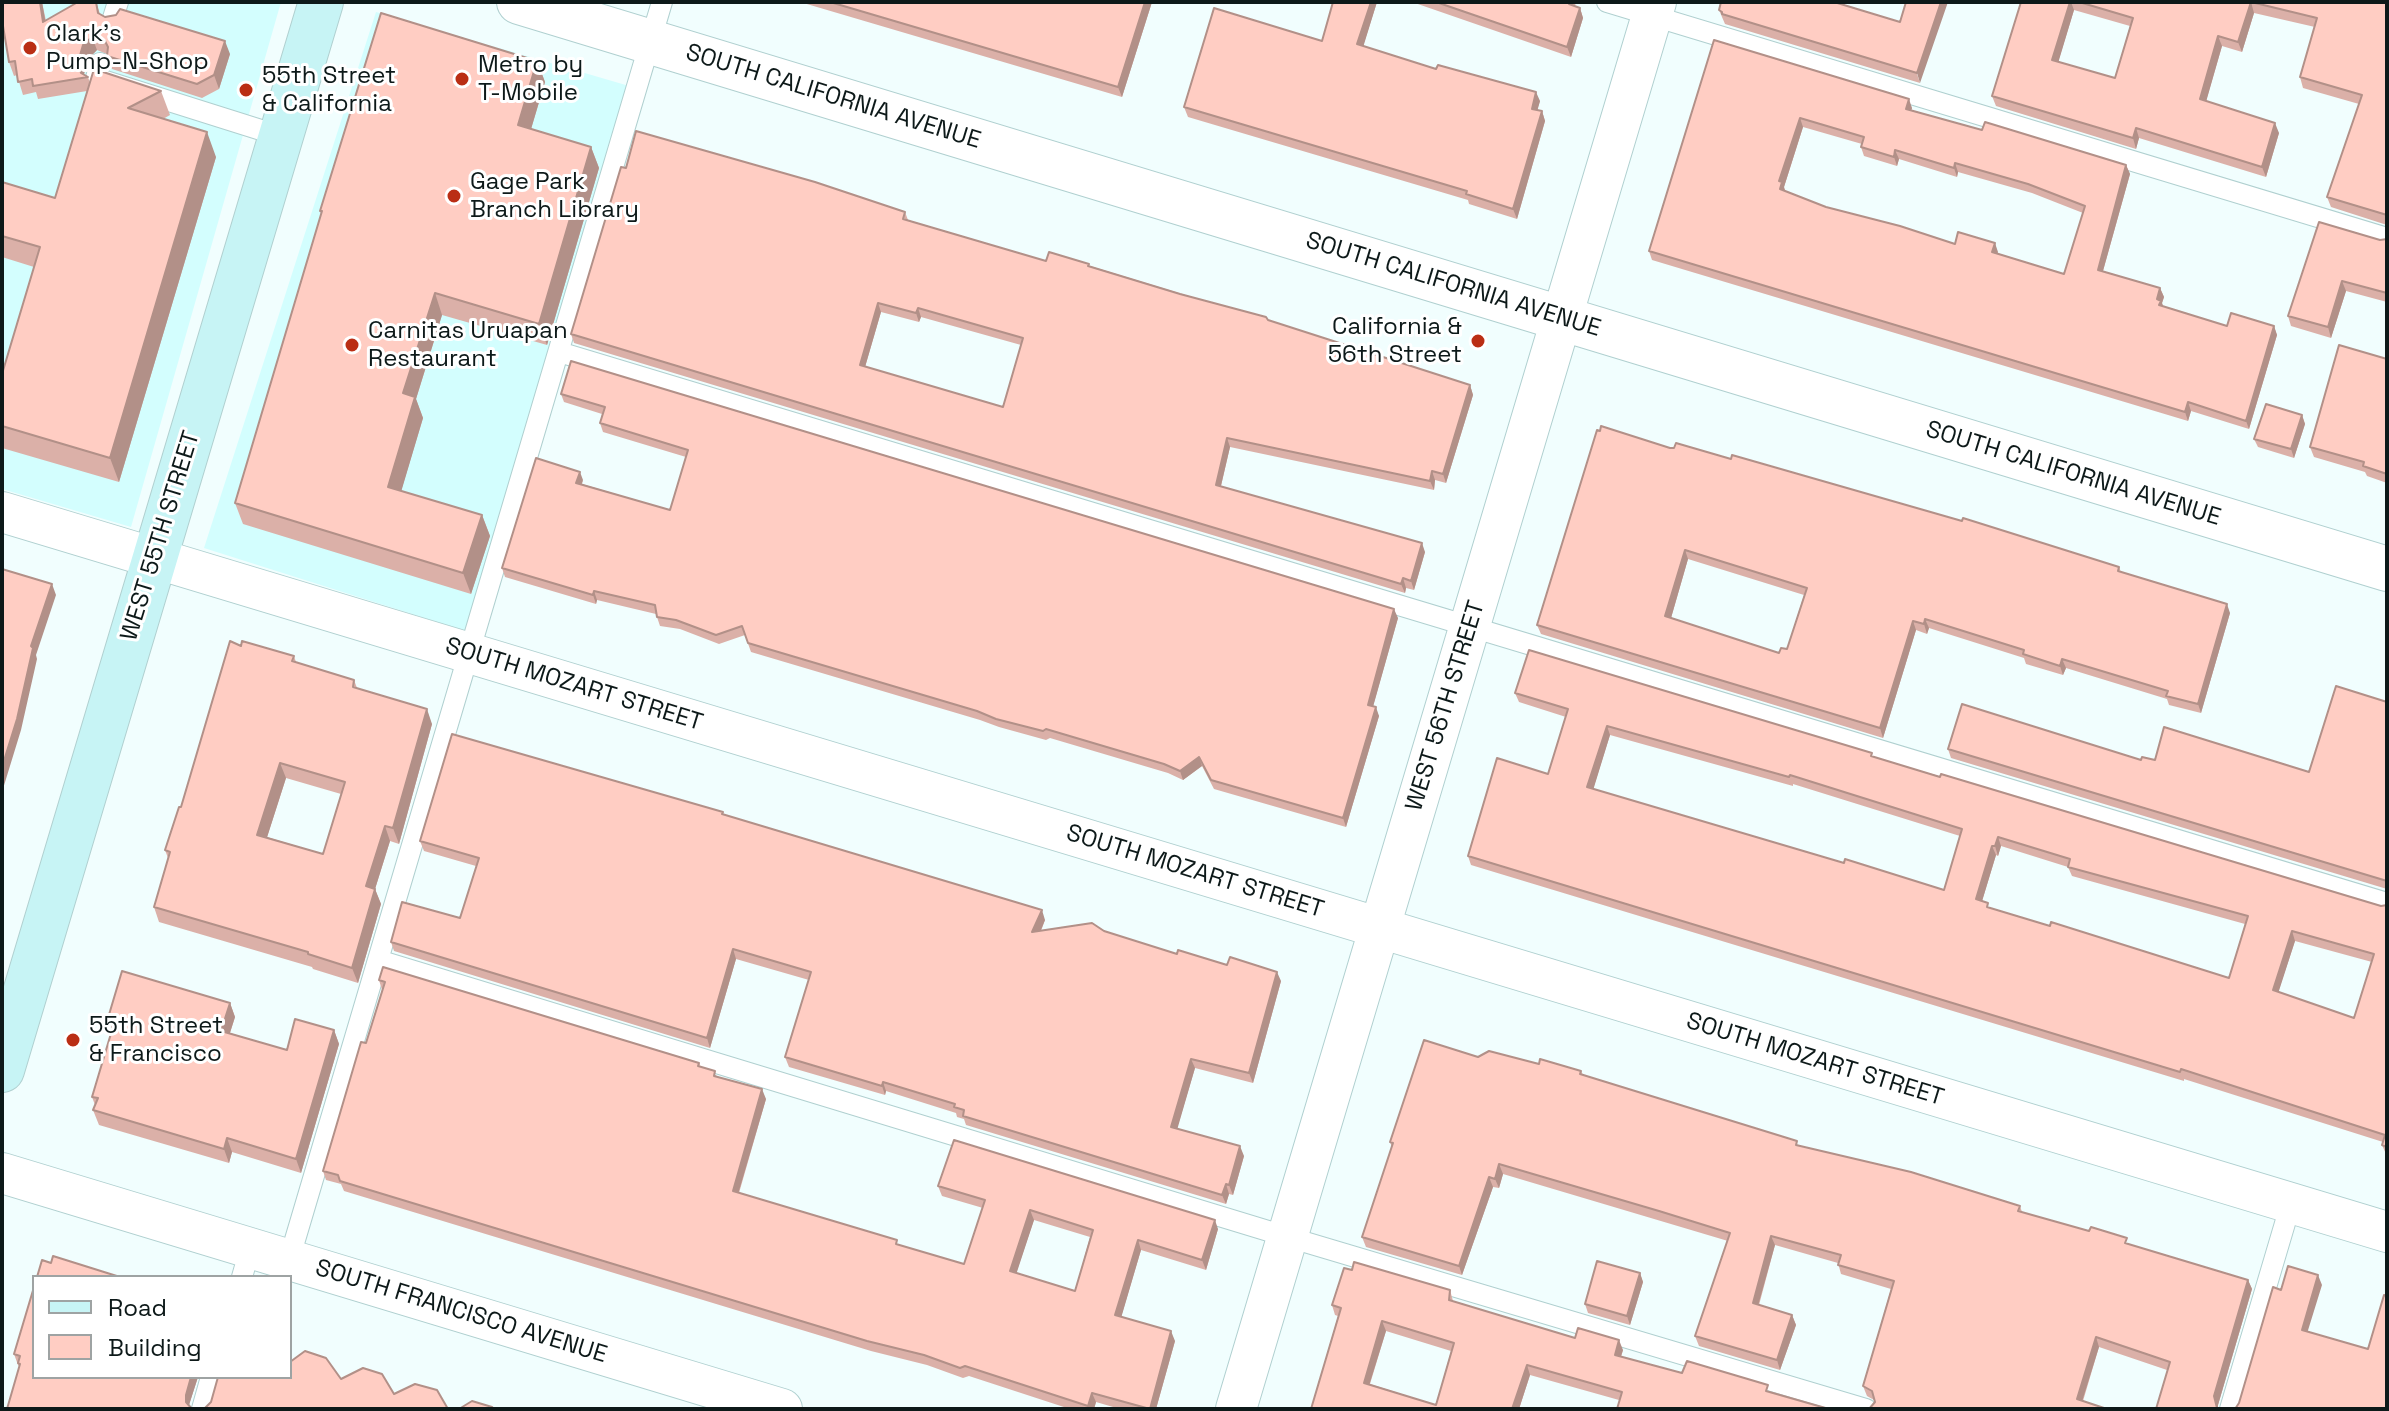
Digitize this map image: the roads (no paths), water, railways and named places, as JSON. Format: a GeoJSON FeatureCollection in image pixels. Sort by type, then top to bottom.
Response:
{"type":"FeatureCollection","features":[{"type":"Feature","properties":{"kind":"main road","name":"WEST 55TH STREET"},"geometry":{"type":"LineString","coordinates":[[2,1070],[321,2]]}},
{"type":"Feature","properties":{"kind":"street","name":"SOUTH CALIFORNIA AVENUE"},"geometry":{"type":"LineString","coordinates":[[519,2],[656,22],[1561,318],[2387,569]]}},
{"type":"Feature","properties":{"kind":"street","name":"WEST 56TH STREET"},"geometry":{"type":"LineString","coordinates":[[1236,1409],[1654,9]]}},
{"type":"Feature","properties":{"kind":"street","name":"SOUTH MOZART STREET"},"geometry":{"type":"LineString","coordinates":[[2,512],[2387,1232]]}},
{"type":"Feature","properties":{"kind":"street","name":"SOUTH FRANCISCO AVENUE"},"geometry":{"type":"LineString","coordinates":[[2,1173],[246,1263],[289,1260],[782,1409]]}},
{"type":"Feature","properties":{"kind":"lane"},"geometry":{"type":"LineString","coordinates":[[1607,2],[1654,9],[2387,238]]}},
{"type":"Feature","properties":{"kind":"lane"},"geometry":{"type":"LineString","coordinates":[[289,1260],[656,22]]}},
{"type":"Feature","properties":{"kind":"lane"},"geometry":{"type":"LineString","coordinates":[[100,63],[96,78],[280,136]]}},
{"type":"Feature","properties":{"kind":"lane"},"geometry":{"type":"LineString","coordinates":[[559,352],[2387,903]]}},
{"type":"Feature","properties":{"kind":"lane"},"geometry":{"type":"LineString","coordinates":[[378,960],[1866,1409]]}},
{"type":"Feature","properties":{"kind":"lane"},"geometry":{"type":"LineString","coordinates":[[2230,1409],[2291,1203]]}},
{"type":"Feature","properties":{"kind":"lane"},"geometry":{"type":"LineString","coordinates":[[202,1409],[210,1379]]}},
{"type":"Feature","properties":{"kind":"place","name":"Clark's Pump-N-Shop"},"geometry":{"type":"Point","coordinates":[30,48]}},
{"type":"Feature","properties":{"kind":"place","name":"Metro by T-Mobile"},"geometry":{"type":"Point","coordinates":[462,79]}},
{"type":"Feature","properties":{"kind":"place","name":"55th Street & California"},"geometry":{"type":"Point","coordinates":[246,90]}},
{"type":"Feature","properties":{"kind":"place","name":"Gage Park Branch Library"},"geometry":{"type":"Point","coordinates":[454,196]}},
{"type":"Feature","properties":{"kind":"place","name":"California & 56th Street"},"geometry":{"type":"Point","coordinates":[1478,341]}},
{"type":"Feature","properties":{"kind":"place","name":"Carnitas Uruapan Restaurant"},"geometry":{"type":"Point","coordinates":[352,345]}},
{"type":"Feature","properties":{"kind":"place","name":"55th Street & Francisco"},"geometry":{"type":"Point","coordinates":[73,1040]}}]}
